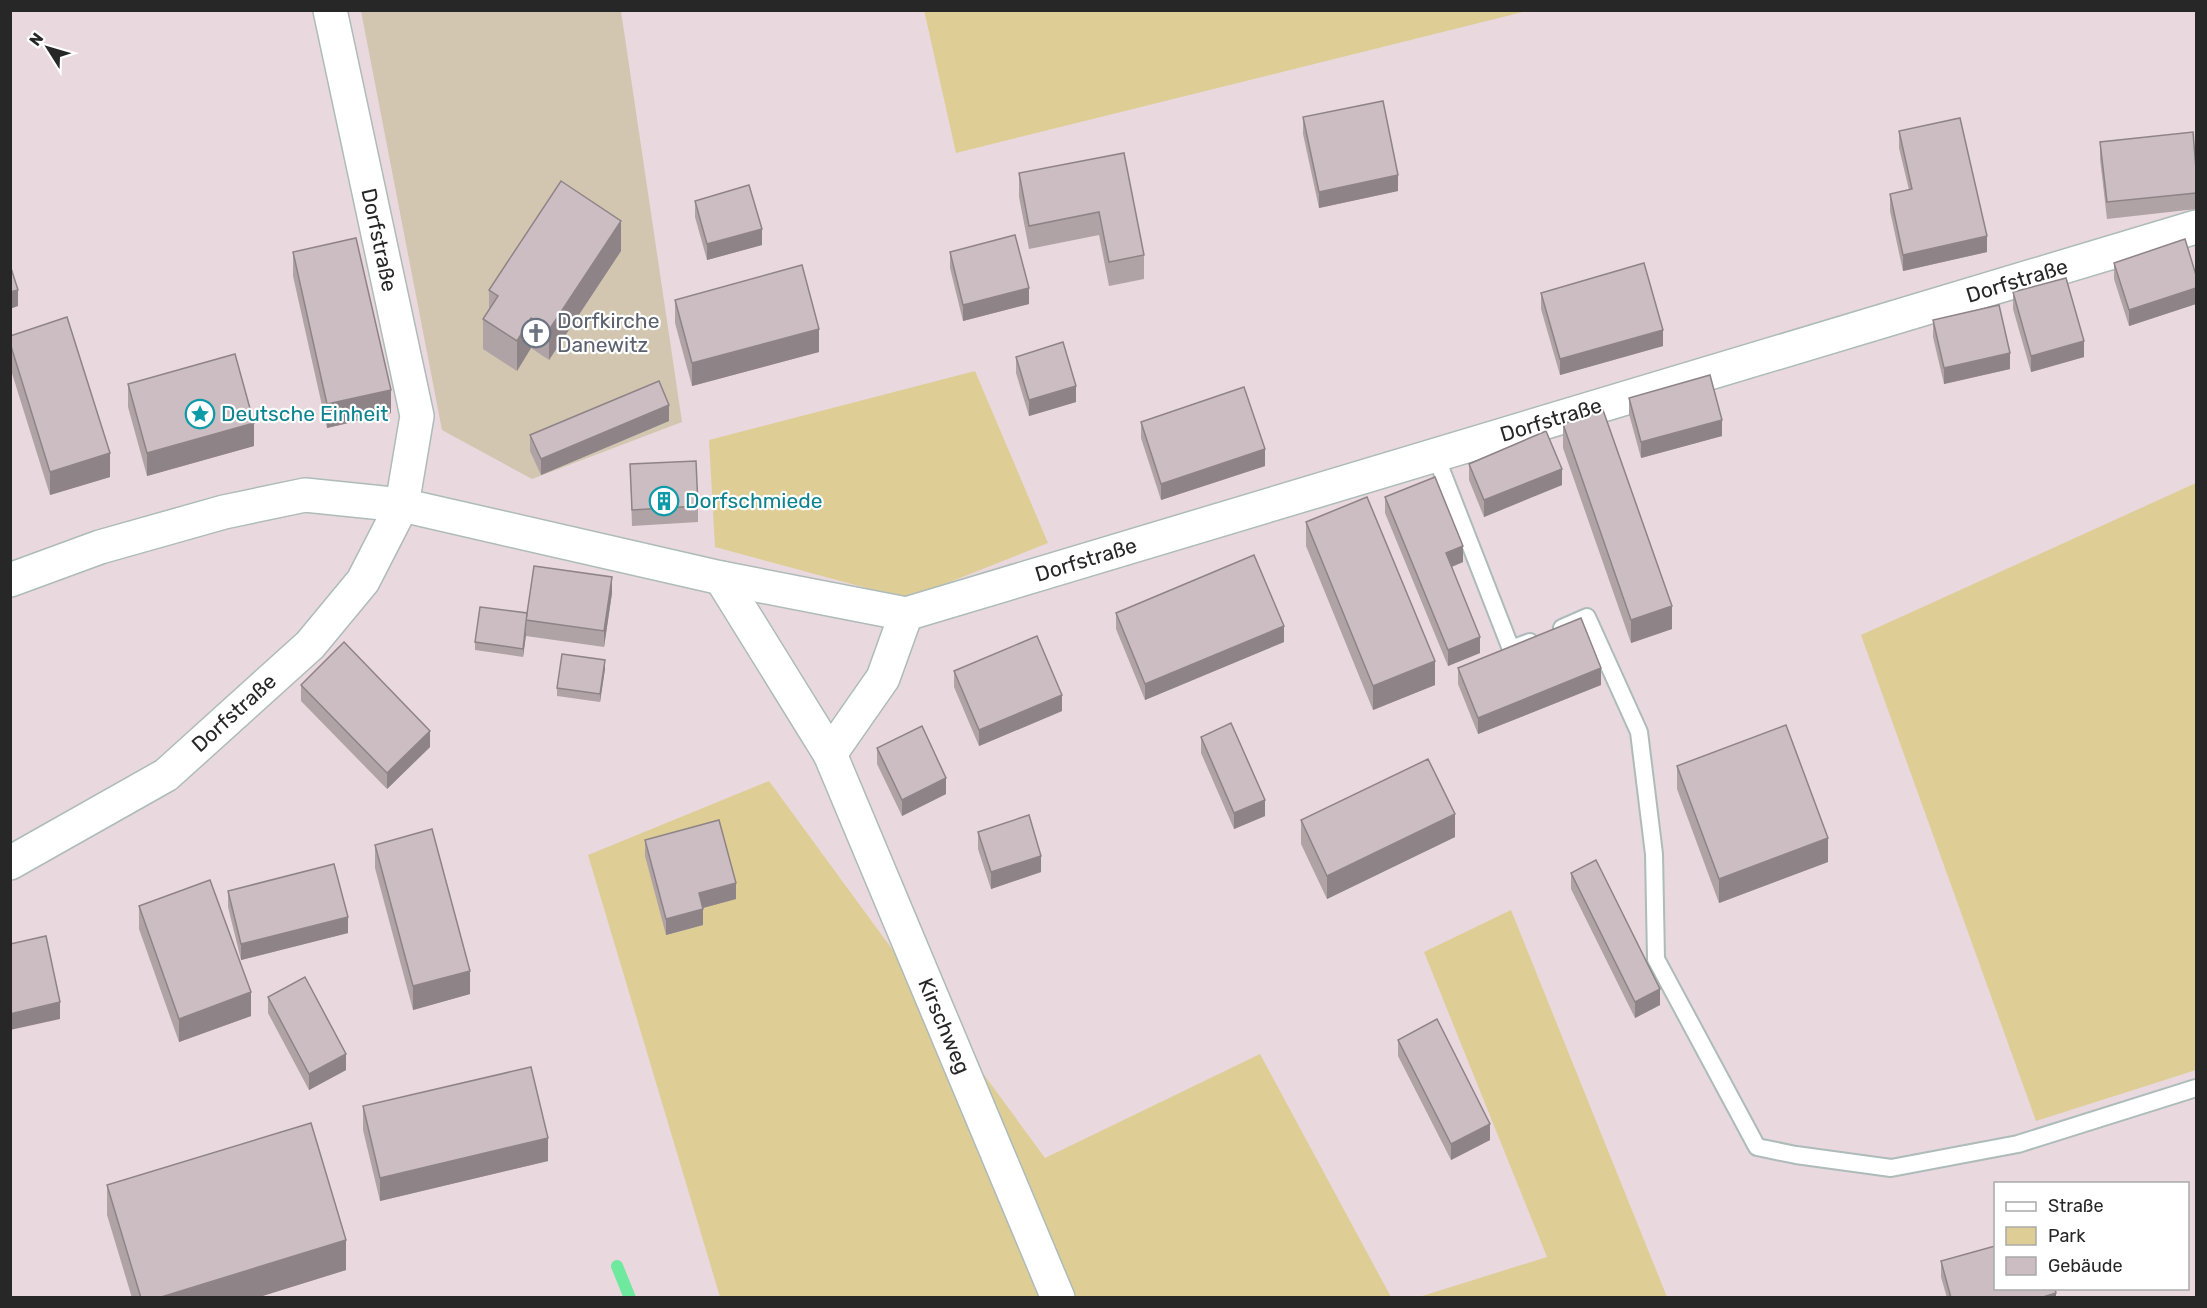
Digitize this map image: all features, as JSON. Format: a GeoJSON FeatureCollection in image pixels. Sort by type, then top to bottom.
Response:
{"type":"FeatureCollection","features":[{"type":"Feature","properties":{"kind":"street","name":"Dorfstraße"},"geometry":{"type":"LineString","coordinates":[[10,863],[166,775],[310,645],[363,581],[402,505],[417,416],[330,10]]}},
{"type":"Feature","properties":{"kind":"street","name":"Dorfstraße"},"geometry":{"type":"LineString","coordinates":[[10,580],[100,547],[224,512],[305,495],[402,505],[721,578],[906,614],[2196,227]]}},
{"type":"Feature","properties":{"kind":"street"},"geometry":{"type":"LineString","coordinates":[[721,578],[830,754],[883,678],[906,614]]}},
{"type":"Feature","properties":{"kind":"street","name":"Kirschweg"},"geometry":{"type":"LineString","coordinates":[[830,754],[1058,1298]]}},
{"type":"Feature","properties":{"kind":"lane"},"geometry":{"type":"LineString","coordinates":[[1435,454],[1511,649],[1587,617],[1639,732],[1654,854],[1656,959],[1757,1147],[1796,1155],[1891,1168],[2018,1144],[2196,1088]]}},
{"type":"Feature","properties":{"kind":"green space"},"geometry":{"type":"Polygon","coordinates":[[[924,10],[1527,10],[1527,11],[956,153],[924,10]]]}},
{"type":"Feature","properties":{"kind":"green space"},"geometry":{"type":"Polygon","coordinates":[[[975,371],[1048,543],[907,599],[715,547],[709,440],[975,371]]]}},
{"type":"Feature","properties":{"kind":"green space"},"geometry":{"type":"Polygon","coordinates":[[[2196,483],[2196,1070],[2036,1121],[1861,635],[2196,483]]]}},
{"type":"Feature","properties":{"kind":"green space"},"geometry":{"type":"Polygon","coordinates":[[[769,781],[1045,1158],[1260,1054],[1391,1297],[720,1297],[588,855],[769,781]]]}},
{"type":"Feature","properties":{"kind":"green space"},"geometry":{"type":"Polygon","coordinates":[[[1511,910],[1667,1297],[1419,1297],[1547,1257],[1424,952],[1511,910]]]}},
{"type":"Feature","properties":{"kind":"shaded area"},"geometry":{"type":"Polygon","coordinates":[[[361,11],[621,11],[682,422],[532,479],[442,430],[361,11]]]}},
{"type":"Feature","properties":{"kind":"building"},"geometry":{"type":"Polygon","coordinates":[[[1383,101],[1398,175],[1319,192],[1303,117],[1383,101]]]}},
{"type":"Feature","properties":{"kind":"building"},"geometry":{"type":"Polygon","coordinates":[[[1960,118],[1987,236],[1903,255],[1890,194],[1912,189],[1899,131],[1960,118]]]}},
{"type":"Feature","properties":{"kind":"building"},"geometry":{"type":"Polygon","coordinates":[[[2193,132],[2196,193],[2107,202],[2100,142],[2193,132]]]}},
{"type":"Feature","properties":{"kind":"building"},"geometry":{"type":"Polygon","coordinates":[[[1124,153],[1144,255],[1109,262],[1099,212],[1029,226],[1019,173],[1124,153]]]}},
{"type":"Feature","properties":{"kind":"building"},"geometry":{"type":"Polygon","coordinates":[[[561,181],[621,221],[549,330],[531,318],[517,341],[483,319],[498,296],[489,290],[561,181]]]}},
{"type":"Feature","properties":{"kind":"building"},"geometry":{"type":"Polygon","coordinates":[[[749,185],[762,229],[707,244],[695,201],[749,185]]]}},
{"type":"Feature","properties":{"kind":"building"},"geometry":{"type":"Polygon","coordinates":[[[1015,235],[1029,288],[963,305],[950,252],[1015,235]]]}},
{"type":"Feature","properties":{"kind":"building"},"geometry":{"type":"Polygon","coordinates":[[[356,238],[391,390],[327,404],[293,252],[356,238]]]}},
{"type":"Feature","properties":{"kind":"building"},"geometry":{"type":"Polygon","coordinates":[[[2185,239],[2196,275],[2196,288],[2129,310],[2114,263],[2185,239]]]}},
{"type":"Feature","properties":{"kind":"building"},"geometry":{"type":"Polygon","coordinates":[[[1644,263],[1663,330],[1560,359],[1541,293],[1644,263]]]}},
{"type":"Feature","properties":{"kind":"building"},"geometry":{"type":"Polygon","coordinates":[[[10,265],[18,290],[10,292],[10,265]]]}},
{"type":"Feature","properties":{"kind":"building"},"geometry":{"type":"Polygon","coordinates":[[[802,265],[819,329],[692,363],[675,300],[802,265]]]}},
{"type":"Feature","properties":{"kind":"building"},"geometry":{"type":"Polygon","coordinates":[[[2066,278],[2084,341],[2031,356],[2013,292],[2066,278]]]}},
{"type":"Feature","properties":{"kind":"building"},"geometry":{"type":"Polygon","coordinates":[[[1999,305],[2010,353],[1944,368],[1933,320],[1999,305]]]}},
{"type":"Feature","properties":{"kind":"building"},"geometry":{"type":"Polygon","coordinates":[[[67,317],[110,453],[50,472],[10,343],[10,336],[67,317]]]}},
{"type":"Feature","properties":{"kind":"building"},"geometry":{"type":"Polygon","coordinates":[[[1063,342],[1076,386],[1029,400],[1016,357],[1063,342]]]}},
{"type":"Feature","properties":{"kind":"building"},"geometry":{"type":"Polygon","coordinates":[[[235,354],[254,423],[147,453],[128,384],[235,354]]]}},
{"type":"Feature","properties":{"kind":"building"},"geometry":{"type":"Polygon","coordinates":[[[1710,375],[1722,420],[1641,442],[1629,398],[1710,375]]]}},
{"type":"Feature","properties":{"kind":"building"},"geometry":{"type":"Polygon","coordinates":[[[659,381],[669,405],[541,459],[530,435],[659,381]]]}},
{"type":"Feature","properties":{"kind":"building"},"geometry":{"type":"Polygon","coordinates":[[[1244,387],[1265,449],[1161,484],[1141,422],[1244,387]]]}},
{"type":"Feature","properties":{"kind":"building"},"geometry":{"type":"Polygon","coordinates":[[[1603,410],[1672,606],[1631,620],[1563,424],[1603,410]]]}},
{"type":"Feature","properties":{"kind":"building"},"geometry":{"type":"Polygon","coordinates":[[[1546,431],[1562,469],[1484,500],[1469,464],[1546,431]]]}},
{"type":"Feature","properties":{"kind":"building","name":"Dorfschmiede"},"geometry":{"type":"Polygon","coordinates":[[[696,461],[698,506],[632,510],[630,464],[696,461]]]}},
{"type":"Feature","properties":{"kind":"building"},"geometry":{"type":"Polygon","coordinates":[[[1435,477],[1463,546],[1446,553],[1480,637],[1448,650],[1385,497],[1435,477]]]}},
{"type":"Feature","properties":{"kind":"building"},"geometry":{"type":"Polygon","coordinates":[[[1367,497],[1435,661],[1373,686],[1306,522],[1367,497]]]}},
{"type":"Feature","properties":{"kind":"building"},"geometry":{"type":"Polygon","coordinates":[[[1254,555],[1284,626],[1145,684],[1116,613],[1254,555]]]}},
{"type":"Feature","properties":{"kind":"building"},"geometry":{"type":"Polygon","coordinates":[[[534,566],[612,577],[604,631],[526,620],[534,566]]]}},
{"type":"Feature","properties":{"kind":"building"},"geometry":{"type":"Polygon","coordinates":[[[480,607],[527,613],[523,649],[475,642],[480,607]]]}},
{"type":"Feature","properties":{"kind":"building"},"geometry":{"type":"Polygon","coordinates":[[[1581,618],[1601,668],[1478,718],[1458,668],[1581,618]]]}},
{"type":"Feature","properties":{"kind":"building"},"geometry":{"type":"Polygon","coordinates":[[[1037,636],[1062,695],[979,730],[954,671],[1037,636]]]}},
{"type":"Feature","properties":{"kind":"building"},"geometry":{"type":"Polygon","coordinates":[[[344,642],[430,731],[387,773],[301,685],[344,642]]]}},
{"type":"Feature","properties":{"kind":"building"},"geometry":{"type":"Polygon","coordinates":[[[562,654],[605,660],[600,694],[557,688],[562,654]]]}},
{"type":"Feature","properties":{"kind":"building"},"geometry":{"type":"Polygon","coordinates":[[[1231,723],[1265,800],[1234,813],[1201,737],[1231,723]]]}},
{"type":"Feature","properties":{"kind":"building"},"geometry":{"type":"Polygon","coordinates":[[[1786,725],[1828,838],[1719,879],[1677,766],[1786,725]]]}},
{"type":"Feature","properties":{"kind":"building"},"geometry":{"type":"Polygon","coordinates":[[[922,726],[946,778],[902,800],[877,748],[922,726]]]}},
{"type":"Feature","properties":{"kind":"building"},"geometry":{"type":"Polygon","coordinates":[[[1428,759],[1455,814],[1327,876],[1301,820],[1428,759]]]}},
{"type":"Feature","properties":{"kind":"building"},"geometry":{"type":"Polygon","coordinates":[[[1029,815],[1041,856],[991,872],[978,832],[1029,815]]]}},
{"type":"Feature","properties":{"kind":"building"},"geometry":{"type":"Polygon","coordinates":[[[719,820],[736,883],[699,893],[703,909],[666,919],[645,840],[719,820]]]}},
{"type":"Feature","properties":{"kind":"building"},"geometry":{"type":"Polygon","coordinates":[[[432,829],[470,971],[413,986],[375,845],[432,829]]]}},
{"type":"Feature","properties":{"kind":"building"},"geometry":{"type":"Polygon","coordinates":[[[1596,860],[1660,989],[1635,1002],[1571,873],[1596,860]]]}},
{"type":"Feature","properties":{"kind":"building"},"geometry":{"type":"Polygon","coordinates":[[[334,864],[348,917],[241,944],[228,891],[334,864]]]}},
{"type":"Feature","properties":{"kind":"building"},"geometry":{"type":"Polygon","coordinates":[[[210,880],[251,992],[179,1019],[139,906],[210,880]]]}},
{"type":"Feature","properties":{"kind":"building"},"geometry":{"type":"Polygon","coordinates":[[[46,936],[60,1002],[10,1014],[10,944],[46,936]]]}},
{"type":"Feature","properties":{"kind":"building"},"geometry":{"type":"Polygon","coordinates":[[[305,977],[346,1054],[309,1074],[268,997],[305,977]]]}},
{"type":"Feature","properties":{"kind":"building"},"geometry":{"type":"Polygon","coordinates":[[[1437,1019],[1490,1124],[1451,1144],[1398,1040],[1437,1019]]]}},
{"type":"Feature","properties":{"kind":"building"},"geometry":{"type":"Polygon","coordinates":[[[531,1067],[548,1138],[380,1178],[363,1106],[531,1067]]]}},
{"type":"Feature","properties":{"kind":"building"},"geometry":{"type":"Polygon","coordinates":[[[311,1123],[346,1240],[158,1298],[141,1298],[107,1185],[311,1123]]]}},
{"type":"Feature","properties":{"kind":"building"},"geometry":{"type":"Polygon","coordinates":[[[1994,1246],[1994,1290],[2055,1290],[2056,1293],[2040,1298],[1951,1298],[1941,1261],[1994,1246]]]}},
{"type":"Feature","properties":{"kind":"waterway"},"geometry":{"type":"LineString","coordinates":[[617,1266],[630,1298]]}},
{"type":"Feature","properties":{"kind":"place","name":"Dorfkirche Danewitz"},"geometry":{"type":"Point","coordinates":[536,333]}},
{"type":"Feature","properties":{"kind":"place","name":"Deutsche Einheit"},"geometry":{"type":"Point","coordinates":[200,414]}},
{"type":"Feature","properties":{"kind":"place","name":"Dorfschmiede"},"geometry":{"type":"Point","coordinates":[664,501]}}]}
